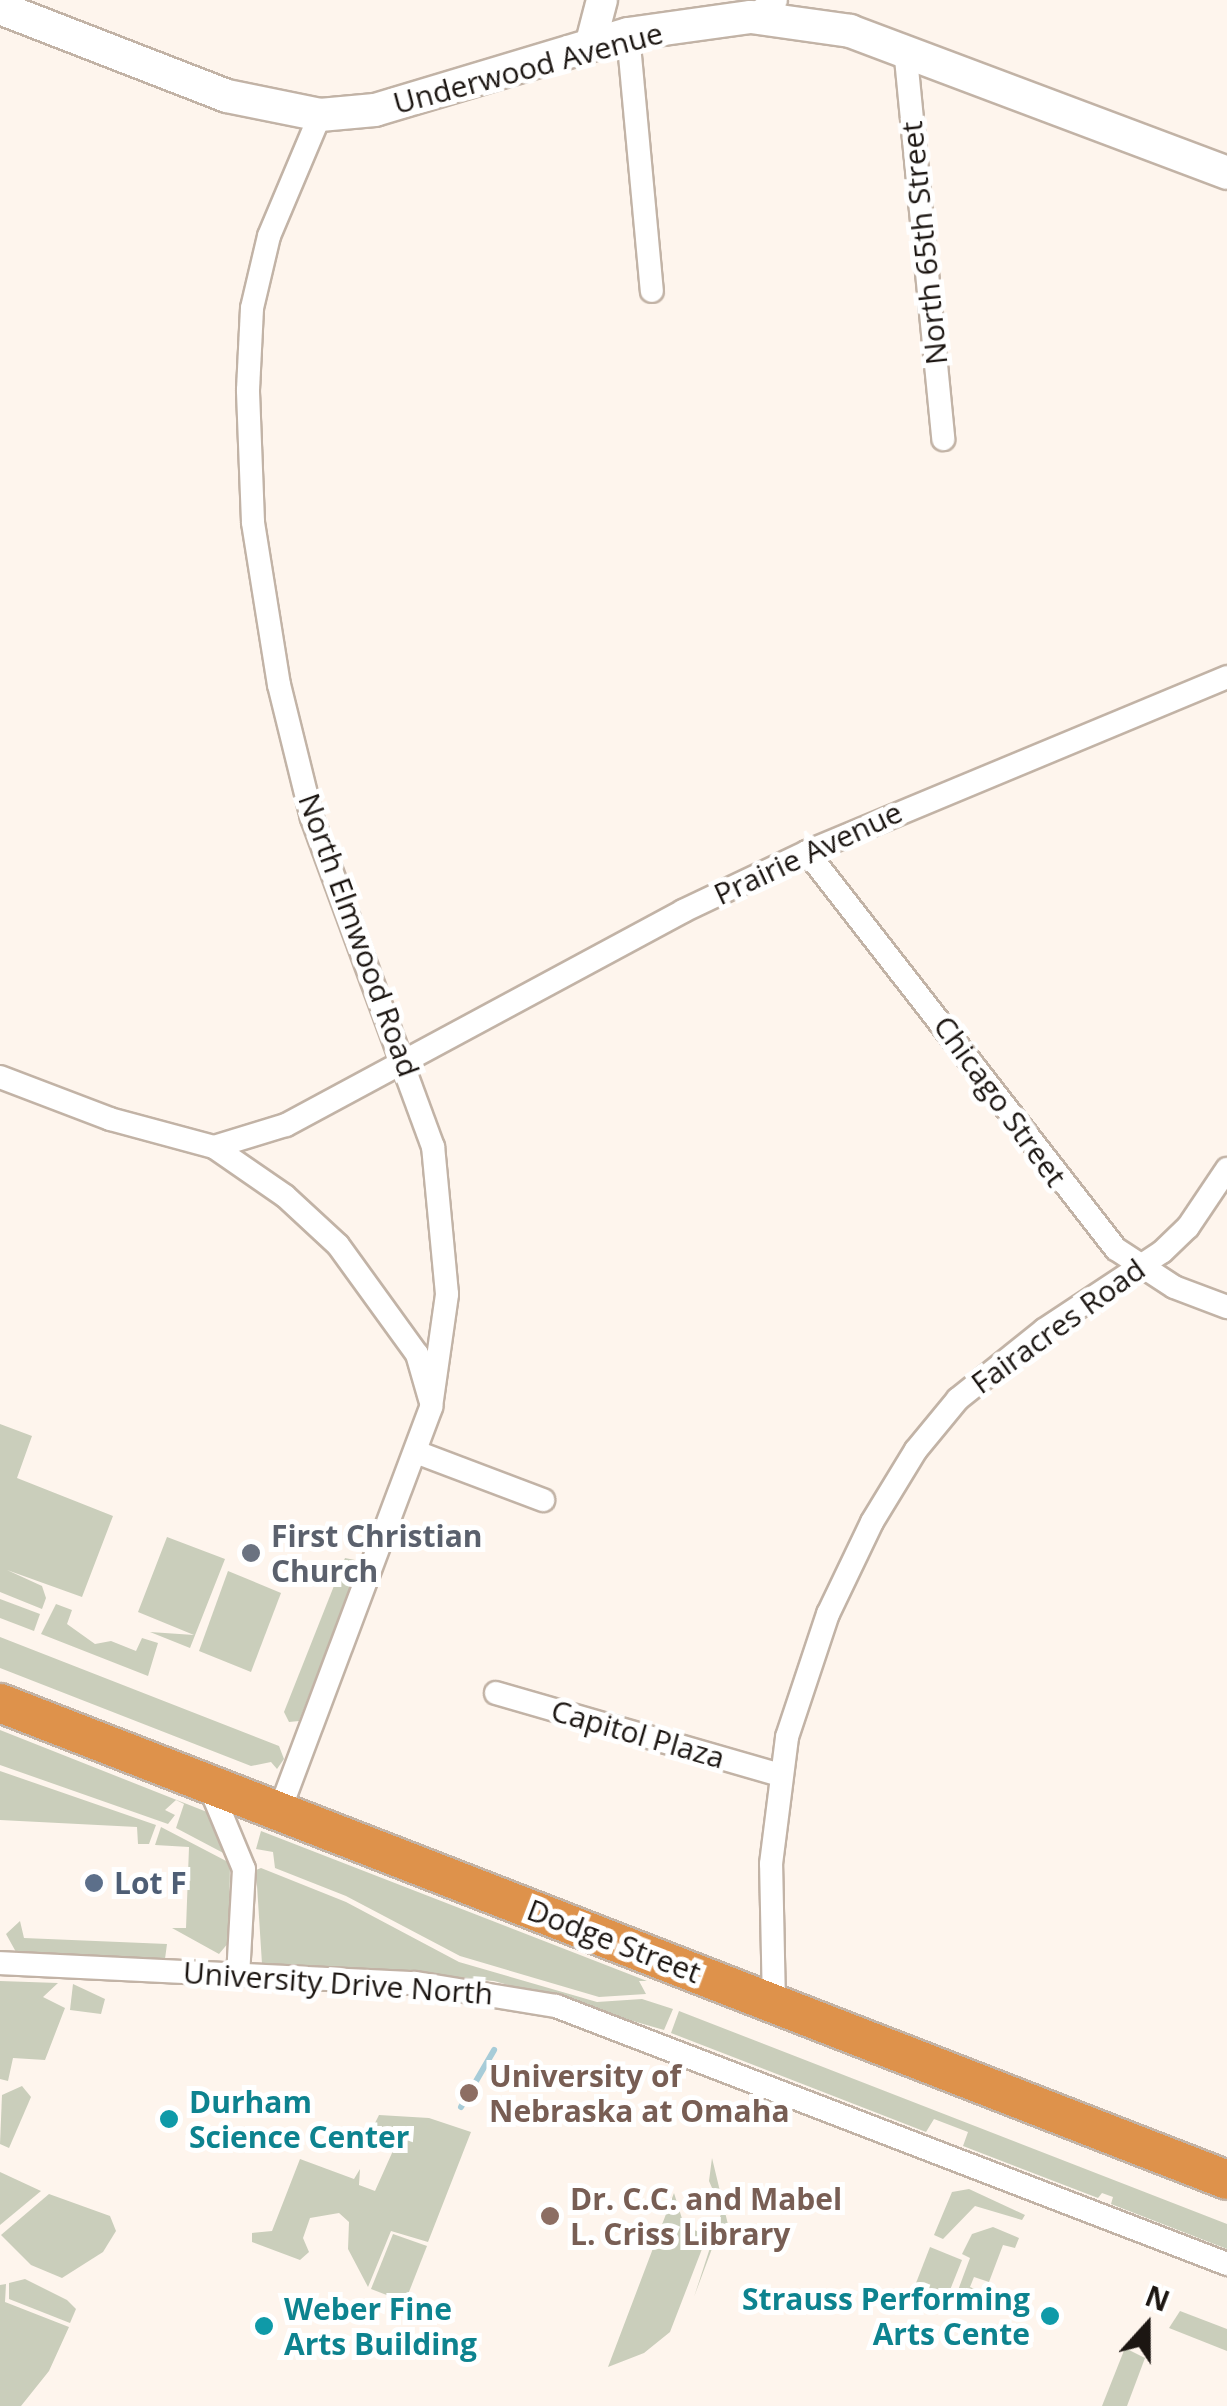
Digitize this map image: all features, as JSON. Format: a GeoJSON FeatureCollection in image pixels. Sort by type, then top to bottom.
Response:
{"type":"FeatureCollection","features":[{"type":"Feature","properties":{"kind":"highway","name":"Dodge Street"},"geometry":{"type":"LineString","coordinates":[[0,1703],[1227,2180]]}},
{"type":"Feature","properties":{"kind":"main road","name":"Underwood Avenue"},"geometry":{"type":"LineString","coordinates":[[0,8],[227,96],[320,115],[374,110],[628,34],[764,9],[905,48],[1227,173]]}},
{"type":"Feature","properties":{"kind":"street"},"geometry":{"type":"LineString","coordinates":[[590,46],[602,0]]}},
{"type":"Feature","properties":{"kind":"street"},"geometry":{"type":"LineString","coordinates":[[628,34],[652,291]]}},
{"type":"Feature","properties":{"kind":"street","name":"North 65th Street"},"geometry":{"type":"LineString","coordinates":[[905,48],[942,439]]}},
{"type":"Feature","properties":{"kind":"street","name":"North Elmwood Road"},"geometry":{"type":"LineString","coordinates":[[279,1812],[431,1407],[447,1294],[445,1224],[433,1147],[312,818],[279,685],[253,522],[248,390],[252,308],[269,236],[320,115]]}},
{"type":"Feature","properties":{"kind":"street","name":"Prairie Avenue"},"geometry":{"type":"LineString","coordinates":[[214,1147],[286,1125],[405,1066],[667,920],[807,852],[1227,676]]}},
{"type":"Feature","properties":{"kind":"street","name":"Chicago Street"},"geometry":{"type":"LineString","coordinates":[[807,852],[1070,1196],[1116,1250],[1141,1267],[1227,1308]]}},
{"type":"Feature","properties":{"kind":"street"},"geometry":{"type":"LineString","coordinates":[[0,1078],[110,1119],[214,1147],[285,1196],[360,1270],[416,1354],[431,1407]]}},
{"type":"Feature","properties":{"kind":"street","name":"Fairacres Road"},"geometry":{"type":"LineString","coordinates":[[774,2004],[771,1864],[780,1775],[798,1696],[828,1614],[916,1450],[958,1399],[1006,1358],[1141,1267],[1188,1227],[1227,1168]]}},
{"type":"Feature","properties":{"kind":"street"},"geometry":{"type":"LineString","coordinates":[[416,1452],[543,1500]]}},
{"type":"Feature","properties":{"kind":"street","name":"Capitol Plaza"},"geometry":{"type":"LineString","coordinates":[[496,1693],[780,1775]]}},
{"type":"Feature","properties":{"kind":"street"},"geometry":{"type":"LineString","coordinates":[[208,1782],[244,1869],[238,1975]]}},
{"type":"Feature","properties":{"kind":"street","name":"University Drive North"},"geometry":{"type":"LineString","coordinates":[[0,1963],[453,1987],[571,2010],[1227,2264]]}},
{"type":"Feature","properties":{"kind":"green space"},"geometry":{"type":"Polygon","coordinates":[[[0,1424],[32,1436],[17,1478],[113,1516],[82,1597],[7,1570],[42,1586],[46,1598],[42,1609],[0,1592],[0,1424]]]}},
{"type":"Feature","properties":{"kind":"green space"},"geometry":{"type":"Polygon","coordinates":[[[167,1537],[225,1559],[190,1648],[150,1632],[194,1635],[138,1612],[167,1537]]]}},
{"type":"Feature","properties":{"kind":"green space"},"geometry":{"type":"Polygon","coordinates":[[[345,1558],[355,1560],[357,1570],[299,1721],[289,1722],[284,1712],[345,1558]]]}},
{"type":"Feature","properties":{"kind":"green space"},"geometry":{"type":"Polygon","coordinates":[[[228,1571],[281,1593],[251,1672],[199,1651],[228,1571]]]}},
{"type":"Feature","properties":{"kind":"green space"},"geometry":{"type":"Polygon","coordinates":[[[0,1599],[40,1614],[34,1631],[0,1618],[0,1599]]]}},
{"type":"Feature","properties":{"kind":"green space"},"geometry":{"type":"Polygon","coordinates":[[[56,1604],[72,1610],[67,1624],[95,1644],[111,1641],[136,1651],[142,1638],[158,1643],[148,1676],[41,1634],[56,1604]]]}},
{"type":"Feature","properties":{"kind":"green space"},"geometry":{"type":"Polygon","coordinates":[[[0,1637],[279,1746],[284,1759],[277,1769],[271,1762],[251,1766],[0,1668],[0,1637]]]}},
{"type":"Feature","properties":{"kind":"green space"},"geometry":{"type":"Polygon","coordinates":[[[0,1730],[207,1812],[229,1856],[176,1828],[184,1804],[176,1800],[165,1810],[175,1815],[168,1824],[0,1765],[0,1730]]]}},
{"type":"Feature","properties":{"kind":"green space"},"geometry":{"type":"Polygon","coordinates":[[[0,1771],[156,1825],[149,1844],[138,1844],[137,1827],[0,1820],[0,1771]]]}},
{"type":"Feature","properties":{"kind":"green space"},"geometry":{"type":"Polygon","coordinates":[[[161,1827],[230,1863],[229,1942],[219,1954],[172,1928],[186,1928],[189,1847],[155,1845],[161,1827]]]}},
{"type":"Feature","properties":{"kind":"green space"},"geometry":{"type":"Polygon","coordinates":[[[261,1831],[647,1981],[639,1981],[646,1994],[599,1997],[460,1956],[346,1896],[275,1868],[273,1852],[256,1849],[261,1831]]]}},
{"type":"Feature","properties":{"kind":"green space"},"geometry":{"type":"Polygon","coordinates":[[[261,1868],[346,1902],[459,1962],[597,2002],[642,1999],[673,2009],[664,2030],[494,1981],[262,1964],[256,1870],[261,1868]]]}},
{"type":"Feature","properties":{"kind":"green space"},"geometry":{"type":"Polygon","coordinates":[[[20,1921],[24,1938],[167,1944],[165,1959],[16,1952],[6,1934],[20,1921]]]}},
{"type":"Feature","properties":{"kind":"green space"},"geometry":{"type":"Polygon","coordinates":[[[0,1981],[58,1983],[43,1997],[65,2008],[45,2060],[13,2058],[8,2081],[0,2079],[0,1981]]]}},
{"type":"Feature","properties":{"kind":"green space"},"geometry":{"type":"Polygon","coordinates":[[[73,1984],[105,1999],[101,2014],[70,2010],[73,1984]]]}},
{"type":"Feature","properties":{"kind":"green space"},"geometry":{"type":"Polygon","coordinates":[[[679,2011],[1227,2224],[1227,2249],[1111,2204],[1113,2197],[1102,2193],[1098,2198],[963,2146],[968,2132],[934,2119],[926,2132],[671,2033],[679,2011]]]}},
{"type":"Feature","properties":{"kind":"green space"},"geometry":{"type":"Polygon","coordinates":[[[22,2086],[31,2097],[9,2148],[0,2144],[2,2095],[22,2086]]]}},
{"type":"Feature","properties":{"kind":"green space"},"geometry":{"type":"Polygon","coordinates":[[[379,2115],[429,2118],[471,2132],[428,2242],[391,2231],[368,2287],[348,2249],[349,2222],[339,2213],[310,2218],[303,2238],[309,2252],[300,2260],[252,2242],[252,2233],[272,2231],[300,2159],[354,2179],[360,2169],[359,2185],[375,2191],[396,2144],[371,2131],[379,2115]]]}},
{"type":"Feature","properties":{"kind":"green space"},"geometry":{"type":"Polygon","coordinates":[[[712,2158],[731,2237],[713,2246],[694,2297],[722,2211],[709,2181],[712,2158]]]}},
{"type":"Feature","properties":{"kind":"green space"},"geometry":{"type":"Polygon","coordinates":[[[0,2172],[41,2191],[0,2225],[0,2172]]]}},
{"type":"Feature","properties":{"kind":"green space"},"geometry":{"type":"Polygon","coordinates":[[[969,2189],[1025,2215],[1022,2220],[975,2206],[943,2239],[934,2235],[952,2192],[969,2189]]]}},
{"type":"Feature","properties":{"kind":"green space"},"geometry":{"type":"Polygon","coordinates":[[[674,2193],[684,2225],[707,2236],[670,2332],[644,2353],[608,2367],[674,2193]]]}},
{"type":"Feature","properties":{"kind":"green space"},"geometry":{"type":"Polygon","coordinates":[[[49,2194],[110,2216],[116,2231],[103,2252],[62,2278],[31,2265],[1,2235],[49,2194]]]}},
{"type":"Feature","properties":{"kind":"green space"},"geometry":{"type":"Polygon","coordinates":[[[993,2227],[1019,2238],[1015,2248],[1003,2245],[989,2282],[974,2277],[970,2287],[984,2293],[980,2302],[957,2293],[970,2258],[962,2254],[972,2234],[993,2227]]]}},
{"type":"Feature","properties":{"kind":"green space"},"geometry":{"type":"Polygon","coordinates":[[[393,2234],[427,2246],[405,2302],[371,2289],[393,2234]]]}},
{"type":"Feature","properties":{"kind":"green space"},"geometry":{"type":"Polygon","coordinates":[[[930,2247],[962,2260],[948,2295],[916,2283],[930,2247]]]}},
{"type":"Feature","properties":{"kind":"green space"},"geometry":{"type":"Polygon","coordinates":[[[25,2279],[67,2300],[76,2309],[70,2323],[9,2299],[9,2283],[25,2279]]]}},
{"type":"Feature","properties":{"kind":"green space"},"geometry":{"type":"Polygon","coordinates":[[[6,2284],[5,2302],[69,2327],[49,2371],[21,2406],[0,2406],[0,2285],[6,2284]]]}},
{"type":"Feature","properties":{"kind":"green space"},"geometry":{"type":"Polygon","coordinates":[[[1180,2311],[1227,2329],[1227,2351],[1169,2328],[1180,2311]]]}},
{"type":"Feature","properties":{"kind":"green space"},"geometry":{"type":"Polygon","coordinates":[[[1125,2348],[1145,2358],[1127,2406],[1102,2406],[1125,2348]]]}},
{"type":"Feature","properties":{"kind":"waterway"},"geometry":{"type":"LineString","coordinates":[[461,2107],[494,2050]]}},
{"type":"Feature","properties":{"kind":"place","name":"First Christian Church"},"geometry":{"type":"Point","coordinates":[251,1553]}},
{"type":"Feature","properties":{"kind":"place","name":"Lot F"},"geometry":{"type":"Point","coordinates":[94,1883]}},
{"type":"Feature","properties":{"kind":"place","name":"University of Nebraska at Omaha"},"geometry":{"type":"Point","coordinates":[469,2093]}},
{"type":"Feature","properties":{"kind":"place","name":"Durham Science Center"},"geometry":{"type":"Point","coordinates":[169,2119]}},
{"type":"Feature","properties":{"kind":"place","name":"Dr. C.C. and Mabel L. Criss Library"},"geometry":{"type":"Point","coordinates":[550,2216]}},
{"type":"Feature","properties":{"kind":"place","name":"Strauss Performing Arts Cente"},"geometry":{"type":"Point","coordinates":[1050,2316]}},
{"type":"Feature","properties":{"kind":"place","name":"Weber Fine Arts Building"},"geometry":{"type":"Point","coordinates":[264,2326]}}]}
